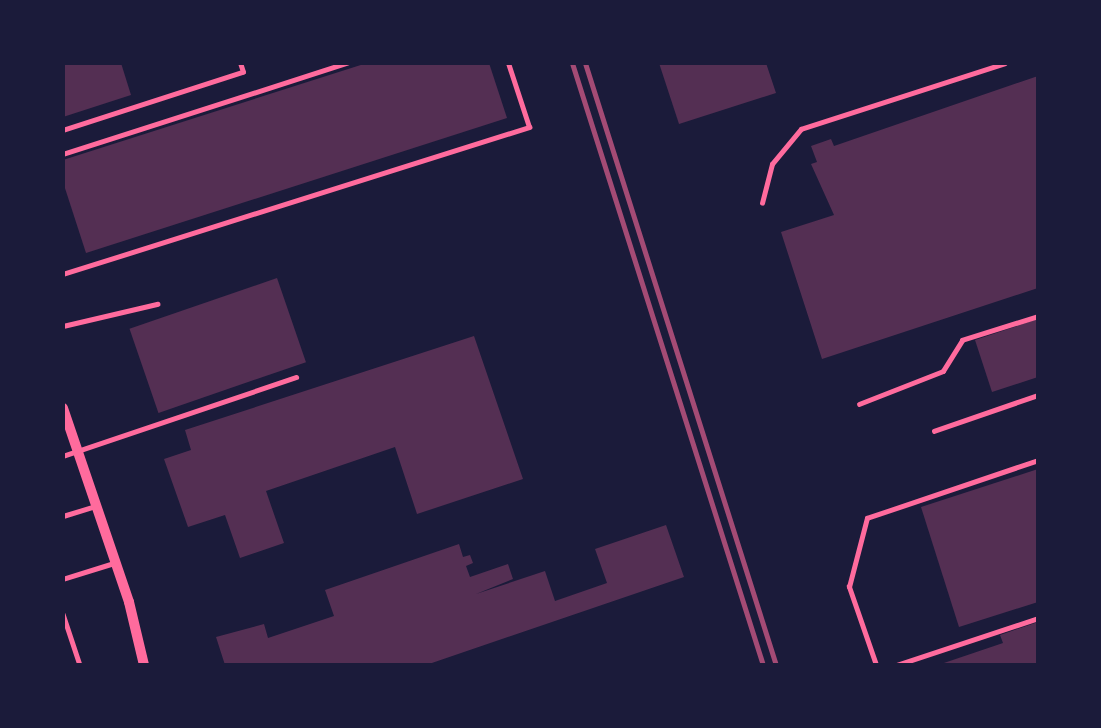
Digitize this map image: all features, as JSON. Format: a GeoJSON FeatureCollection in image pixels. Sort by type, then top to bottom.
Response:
{"type":"FeatureCollection","features":[{"type":"Feature","properties":{"kind":"street"},"geometry":{"type":"LineString","coordinates":[[63,408],[80,452],[144,665]]}},
{"type":"Feature","properties":{"kind":"lane"},"geometry":{"type":"LineString","coordinates":[[63,130],[243,72],[240,63]]}},
{"type":"Feature","properties":{"kind":"lane"},"geometry":{"type":"LineString","coordinates":[[63,154],[347,63]]}},
{"type":"Feature","properties":{"kind":"lane"},"geometry":{"type":"LineString","coordinates":[[63,274],[528,127],[508,63]]}},
{"type":"Feature","properties":{"kind":"lane"},"geometry":{"type":"LineString","coordinates":[[762,203],[772,164],[801,129],[1005,63]]}},
{"type":"Feature","properties":{"kind":"lane"},"geometry":{"type":"LineString","coordinates":[[63,326],[157,304]]}},
{"type":"Feature","properties":{"kind":"lane"},"geometry":{"type":"LineString","coordinates":[[859,404],[943,371],[962,340],[1038,316]]}},
{"type":"Feature","properties":{"kind":"lane"},"geometry":{"type":"LineString","coordinates":[[63,456],[296,377]]}},
{"type":"Feature","properties":{"kind":"lane"},"geometry":{"type":"LineString","coordinates":[[934,431],[1030,402],[1038,395]]}},
{"type":"Feature","properties":{"kind":"lane"},"geometry":{"type":"LineString","coordinates":[[876,665],[849,587],[867,519],[1038,460]]}},
{"type":"Feature","properties":{"kind":"lane"},"geometry":{"type":"LineString","coordinates":[[63,516],[97,506]]}},
{"type":"Feature","properties":{"kind":"lane"},"geometry":{"type":"LineString","coordinates":[[63,579],[114,563]]}},
{"type":"Feature","properties":{"kind":"lane"},"geometry":{"type":"LineString","coordinates":[[63,614],[80,665]]}},
{"type":"Feature","properties":{"kind":"lane"},"geometry":{"type":"LineString","coordinates":[[897,665],[1038,618]]}},
{"type":"Feature","properties":{"kind":"building"},"geometry":{"type":"Polygon","coordinates":[[[63,63],[121,63],[131,95],[63,117],[63,63]]]}},
{"type":"Feature","properties":{"kind":"building"},"geometry":{"type":"Polygon","coordinates":[[[367,63],[489,63],[507,118],[86,253],[63,182],[63,160],[367,63]]]}},
{"type":"Feature","properties":{"kind":"building"},"geometry":{"type":"Polygon","coordinates":[[[659,63],[766,63],[776,93],[679,124],[659,63]]]}},
{"type":"Feature","properties":{"kind":"building"},"geometry":{"type":"Polygon","coordinates":[[[1038,76],[1038,288],[822,359],[781,232],[834,215],[811,164],[817,162],[811,146],[831,139],[834,146],[1038,76]]]}},
{"type":"Feature","properties":{"kind":"building"},"geometry":{"type":"Polygon","coordinates":[[[277,278],[306,362],[158,413],[129,329],[277,278]]]}},
{"type":"Feature","properties":{"kind":"building"},"geometry":{"type":"Polygon","coordinates":[[[1038,319],[1038,377],[992,392],[975,340],[1038,319]]]}},
{"type":"Feature","properties":{"kind":"building"},"geometry":{"type":"Polygon","coordinates":[[[474,336],[523,479],[417,514],[395,447],[266,491],[284,543],[240,558],[225,515],[188,527],[164,459],[191,450],[185,430],[474,336]]]}},
{"type":"Feature","properties":{"kind":"building"},"geometry":{"type":"Polygon","coordinates":[[[1038,469],[1038,602],[959,627],[921,507],[1038,469]]]}},
{"type":"Feature","properties":{"kind":"building"},"geometry":{"type":"Polygon","coordinates":[[[666,525],[684,577],[426,665],[225,665],[216,637],[264,624],[268,638],[334,616],[325,590],[459,544],[463,557],[470,555],[473,563],[466,566],[470,577],[508,564],[513,579],[476,594],[545,571],[555,601],[607,583],[595,549],[666,525]]]}},
{"type":"Feature","properties":{"kind":"building"},"geometry":{"type":"Polygon","coordinates":[[[1038,622],[1038,665],[938,665],[1003,643],[1000,635],[1038,622]]]}},
{"type":"Feature","properties":{"kind":"railway"},"geometry":{"type":"LineString","coordinates":[[572,63],[763,665]]}},
{"type":"Feature","properties":{"kind":"railway"},"geometry":{"type":"LineString","coordinates":[[585,63],[776,665]]}}]}
